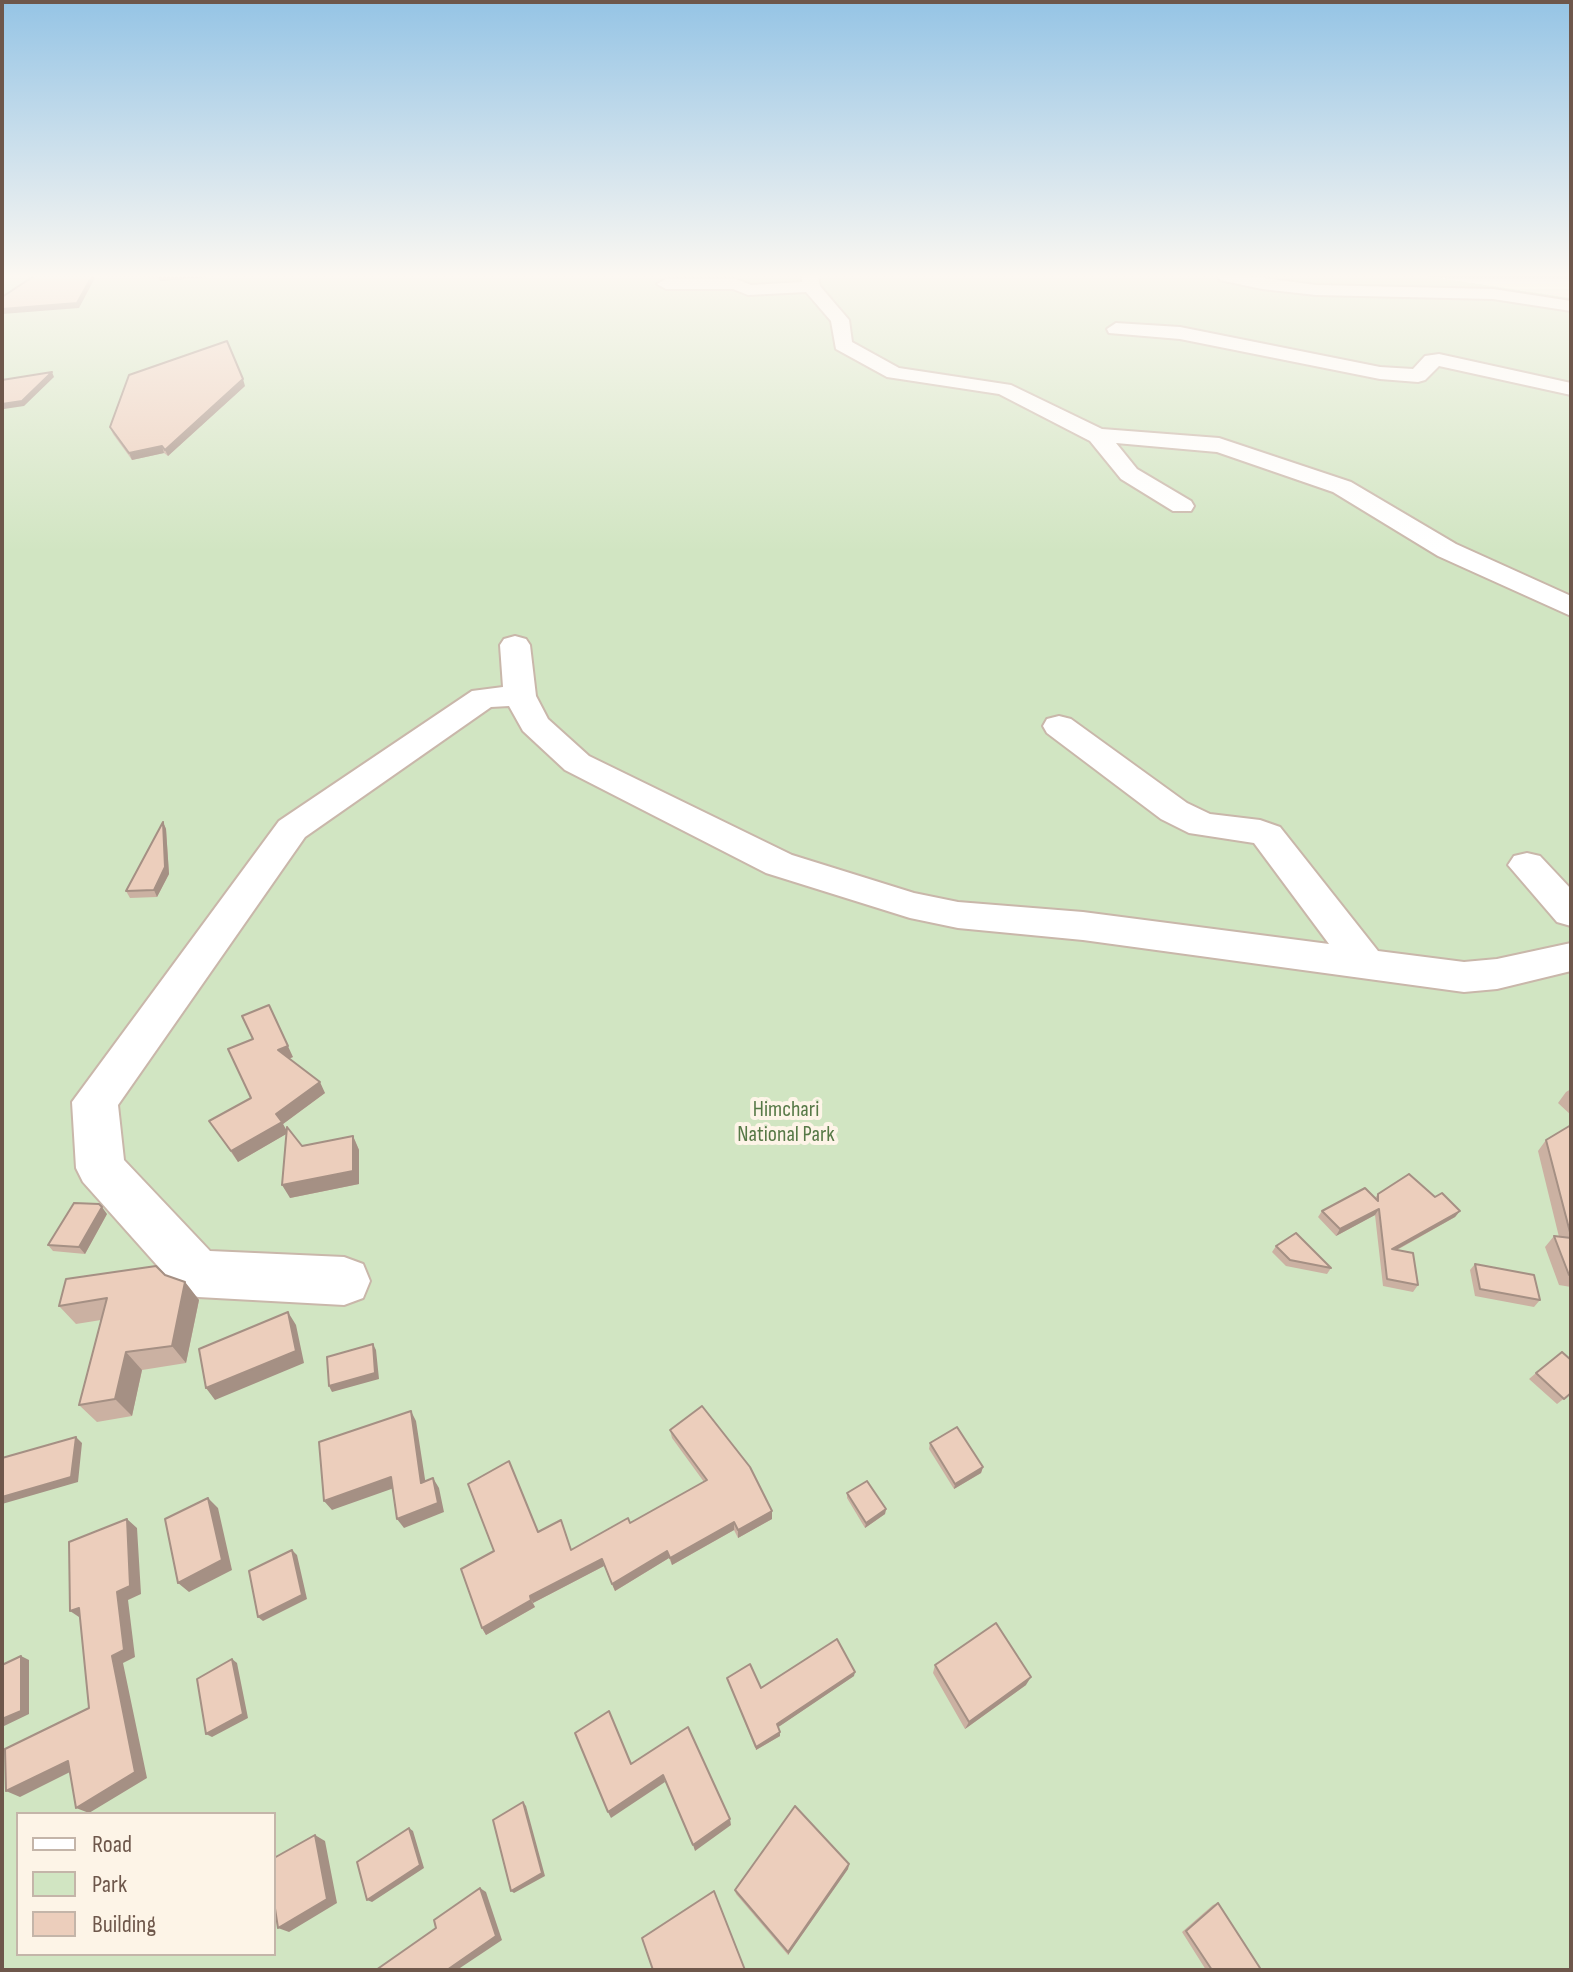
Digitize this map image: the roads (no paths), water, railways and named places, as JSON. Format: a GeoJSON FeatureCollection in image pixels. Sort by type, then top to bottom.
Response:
{"type":"FeatureCollection","features":[{"type":"Feature","properties":{"kind":"street"},"geometry":{"type":"LineString","coordinates":[[885,368],[894,373],[1004,389],[1098,436],[1129,474],[1182,506]]}},
{"type":"Feature","properties":{"kind":"street"},"geometry":{"type":"LineString","coordinates":[[1355,368],[1422,375],[1427,368]]}},
{"type":"Feature","properties":{"kind":"street"},"geometry":{"type":"LineString","coordinates":[[1476,368],[1571,389]]}},
{"type":"Feature","properties":{"kind":"street"},"geometry":{"type":"LineString","coordinates":[[1098,436],[1219,445],[1342,487],[1447,550],[1571,607]]}},
{"type":"Feature","properties":{"kind":"street"},"geometry":{"type":"LineString","coordinates":[[515,645],[520,696],[535,724],[577,763],[779,864],[910,905],[958,915],[1083,926],[1464,977],[1497,974],[1571,957]]}},
{"type":"Feature","properties":{"kind":"street"},"geometry":{"type":"LineString","coordinates":[[344,1281],[198,1274],[100,1168],[95,1102],[292,829],[483,698],[520,696]]}},
{"type":"Feature","properties":{"kind":"street"},"geometry":{"type":"LineString","coordinates":[[1059,726],[1174,811],[1202,825],[1260,831],[1267,835],[1366,965]]}},
{"type":"Feature","properties":{"kind":"street"},"geometry":{"type":"LineString","coordinates":[[1527,865],[1571,913]]}},
{"type":"Feature","properties":{"kind":"park label","name":"Himchari National Park"},"geometry":{"type":"Point","coordinates":[786,1122]}}]}
